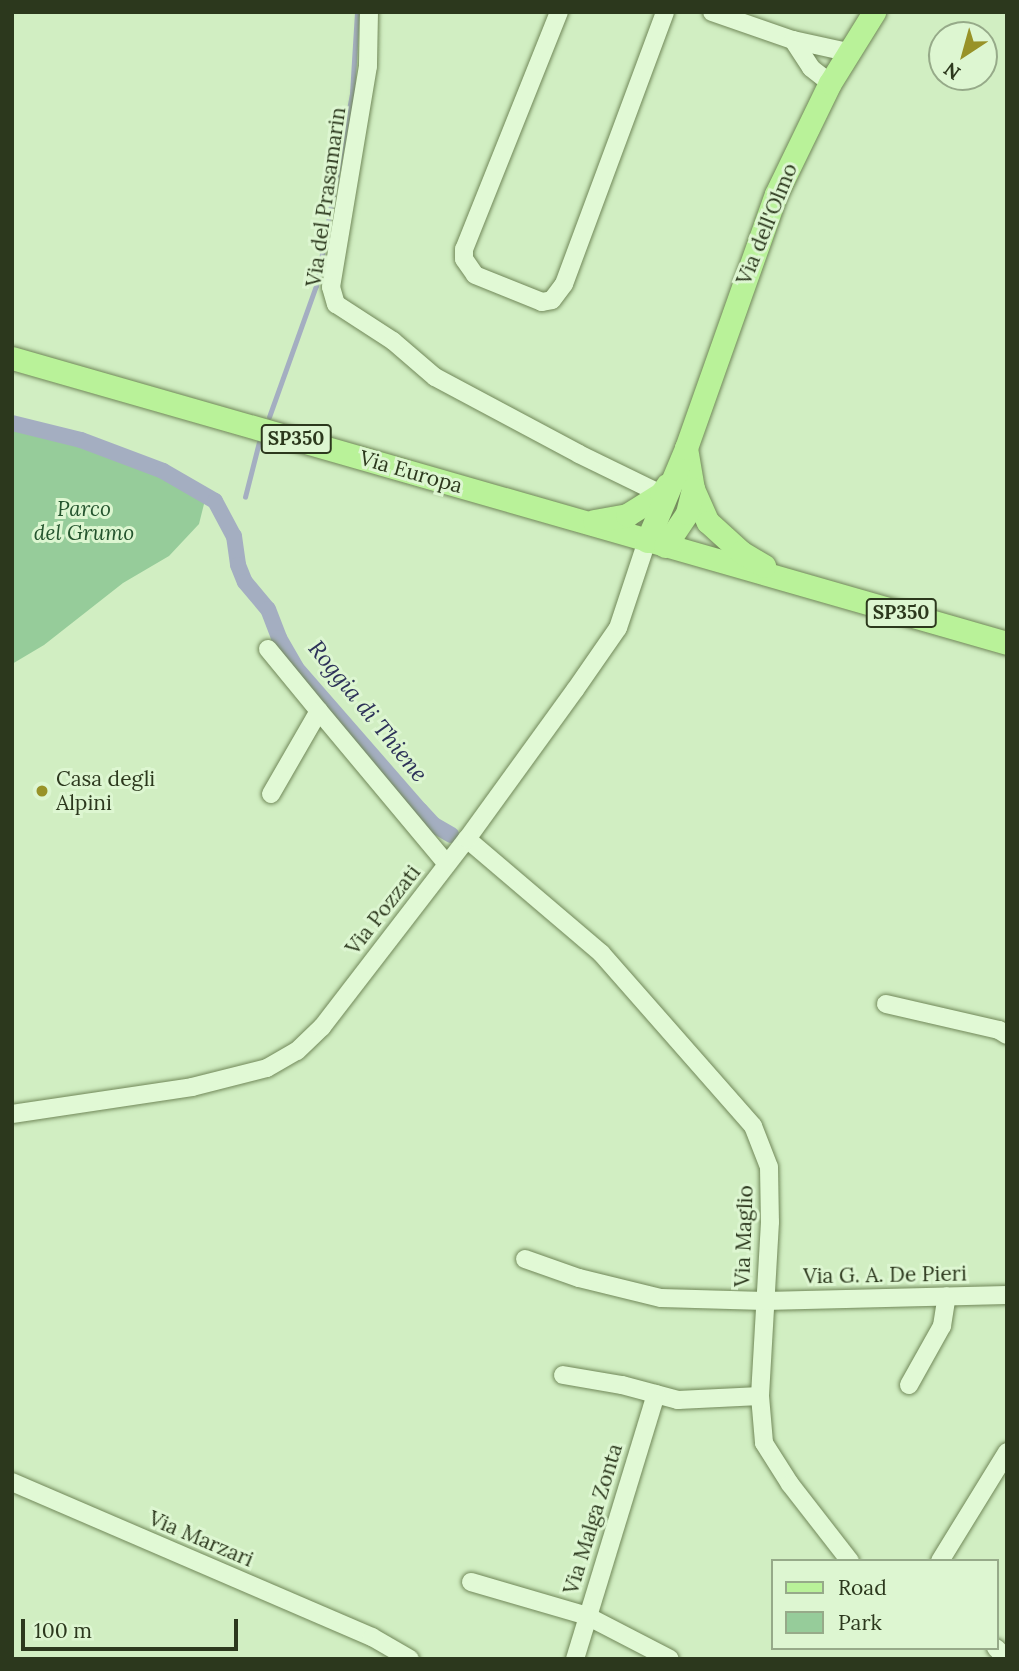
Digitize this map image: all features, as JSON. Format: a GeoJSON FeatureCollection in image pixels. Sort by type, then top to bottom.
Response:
{"type":"FeatureCollection","features":[{"type":"Feature","properties":{"kind":"main road","name":"Via dell'Olmo"},"geometry":{"type":"LineString","coordinates":[[656,544],[667,485],[686,448],[776,194],[830,83],[874,12]]}},
{"type":"Feature","properties":{"kind":"main road","name":"Via Europa"},"geometry":{"type":"LineString","coordinates":[[12,358],[656,544]]}},
{"type":"Feature","properties":{"kind":"main road","name":"Via dell'Olmo"},"geometry":{"type":"LineString","coordinates":[[686,448],[693,489],[708,522],[724,539],[794,583]]}},
{"type":"Feature","properties":{"kind":"main road"},"geometry":{"type":"LineString","coordinates":[[580,521],[617,519],[667,485]]}},
{"type":"Feature","properties":{"kind":"main road","name":"Via dell'Olmo"},"geometry":{"type":"LineString","coordinates":[[656,544],[687,513],[693,489]]}},
{"type":"Feature","properties":{"kind":"main road","name":"SP350"},"geometry":{"type":"LineString","coordinates":[[656,544],[1007,643]]}},
{"type":"Feature","properties":{"kind":"street","name":"Via del Prasamarin"},"geometry":{"type":"LineString","coordinates":[[369,12],[368,66],[331,287],[336,304],[393,341],[435,377],[579,454],[667,485]]}},
{"type":"Feature","properties":{"kind":"street"},"geometry":{"type":"LineString","coordinates":[[559,12],[464,249],[464,259],[475,275],[542,302],[552,300],[564,284],[665,12]]}},
{"type":"Feature","properties":{"kind":"street"},"geometry":{"type":"LineString","coordinates":[[712,12],[793,40],[847,52]]}},
{"type":"Feature","properties":{"kind":"street"},"geometry":{"type":"LineString","coordinates":[[793,40],[811,68],[830,83]]}},
{"type":"Feature","properties":{"kind":"street","name":"Via Pozzati"},"geometry":{"type":"LineString","coordinates":[[12,1114],[192,1087],[267,1068],[297,1051],[322,1027],[467,839],[618,628],[656,544]]}},
{"type":"Feature","properties":{"kind":"street"},"geometry":{"type":"LineString","coordinates":[[268,649],[447,864]]}},
{"type":"Feature","properties":{"kind":"street"},"geometry":{"type":"LineString","coordinates":[[271,794],[319,711]]}},
{"type":"Feature","properties":{"kind":"street","name":"Via Maglio"},"geometry":{"type":"LineString","coordinates":[[467,839],[601,953],[753,1126],[769,1167],[770,1222],[760,1395],[764,1443],[790,1484],[848,1559]]}},
{"type":"Feature","properties":{"kind":"street"},"geometry":{"type":"LineString","coordinates":[[886,1004],[999,1030],[1007,1035]]}},
{"type":"Feature","properties":{"kind":"street","name":"Via G. A. De Pieri"},"geometry":{"type":"LineString","coordinates":[[525,1259],[579,1278],[661,1298],[765,1300],[1007,1295]]}},
{"type":"Feature","properties":{"kind":"street"},"geometry":{"type":"LineString","coordinates":[[909,1385],[942,1326],[947,1296]]}},
{"type":"Feature","properties":{"kind":"street"},"geometry":{"type":"LineString","coordinates":[[563,1375],[678,1400],[760,1395]]}},
{"type":"Feature","properties":{"kind":"street","name":"Via Malga Zonta"},"geometry":{"type":"LineString","coordinates":[[575,1659],[656,1394]]}},
{"type":"Feature","properties":{"kind":"street"},"geometry":{"type":"LineString","coordinates":[[941,1559],[1007,1452]]}},
{"type":"Feature","properties":{"kind":"street","name":"Via Marzari"},"geometry":{"type":"LineString","coordinates":[[12,1482],[372,1637],[410,1659]]}},
{"type":"Feature","properties":{"kind":"street"},"geometry":{"type":"LineString","coordinates":[[471,1582],[586,1616],[670,1659]]}},
{"type":"Feature","properties":{"kind":"green space","name":"Parco del Grumo"},"geometry":{"type":"Polygon","coordinates":[[[12,430],[48,433],[134,462],[194,487],[206,496],[199,524],[169,556],[123,583],[44,645],[12,664],[12,430]]]}},
{"type":"Feature","properties":{"kind":"waterway"},"geometry":{"type":"LineString","coordinates":[[269,417],[316,286],[352,94],[357,12]]}},
{"type":"Feature","properties":{"kind":"waterway","name":"Roggia di Thiene"},"geometry":{"type":"LineString","coordinates":[[12,423],[81,440],[163,471],[215,501],[234,536],[238,565],[245,582],[268,609],[279,638],[296,668],[420,810],[434,825],[451,835]]}},
{"type":"Feature","properties":{"kind":"waterway"},"geometry":{"type":"LineString","coordinates":[[245,497],[259,442]]}},
{"type":"Feature","properties":{"kind":"place","name":"Casa degli Alpini"},"geometry":{"type":"Point","coordinates":[42,791]}}]}
